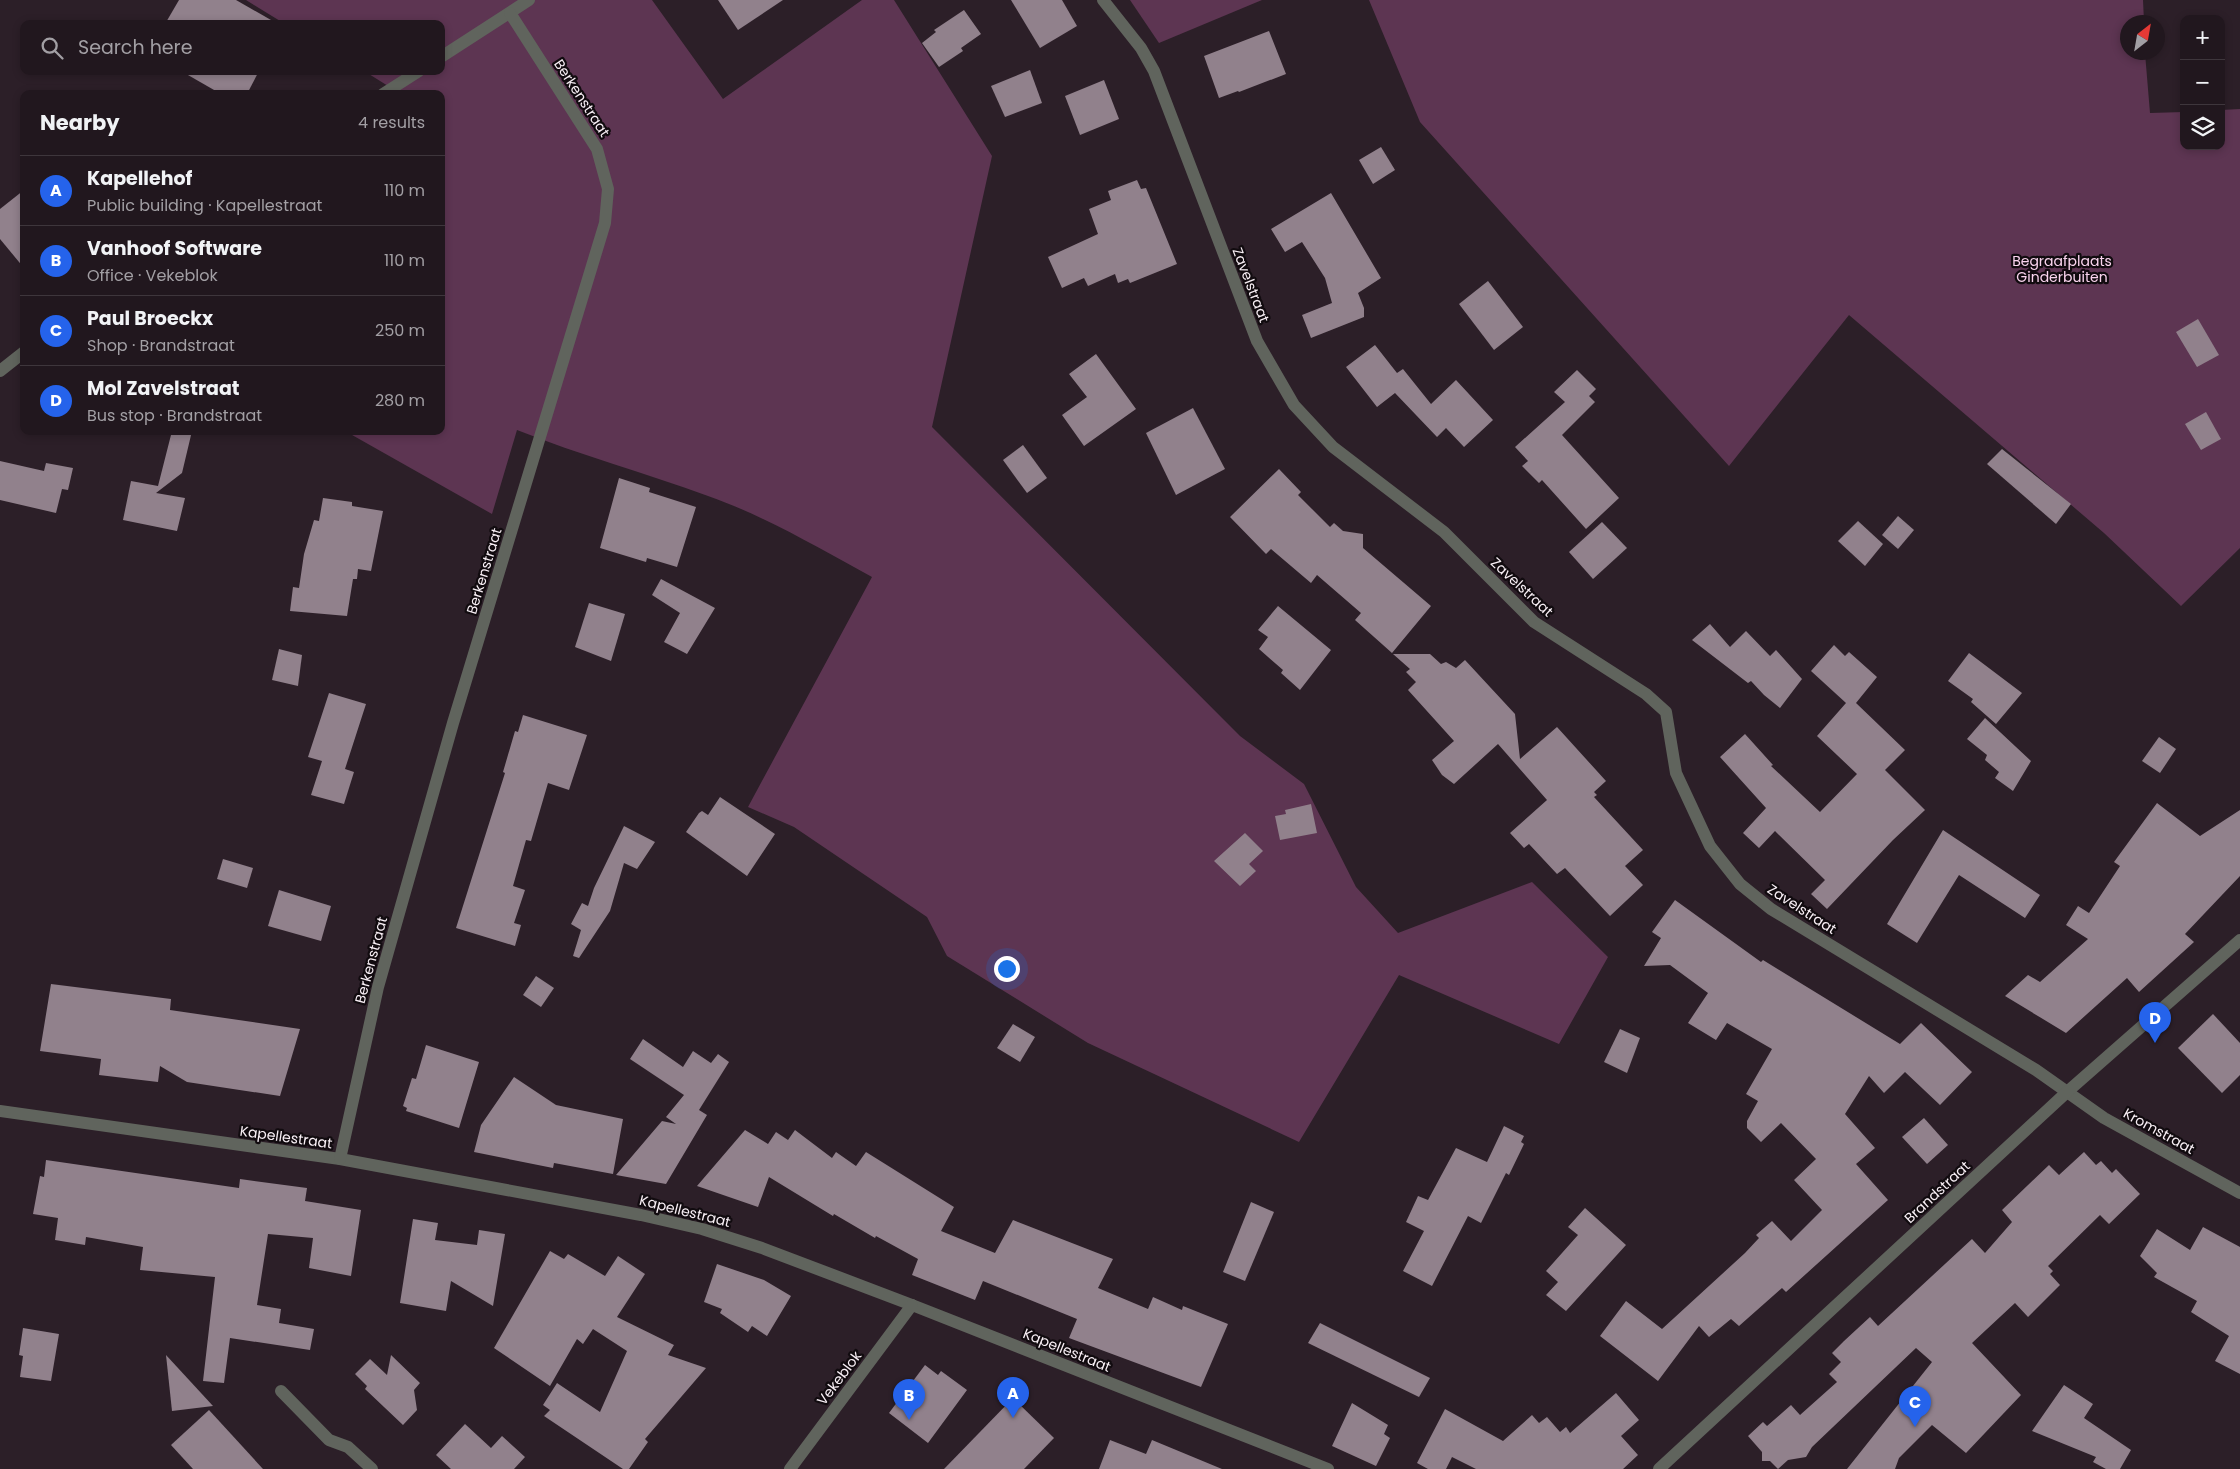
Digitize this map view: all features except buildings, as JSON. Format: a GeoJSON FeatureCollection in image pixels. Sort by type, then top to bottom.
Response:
{"type":"FeatureCollection","features":[{"type":"Feature","properties":{"kind":"street"},"geometry":{"type":"LineString","coordinates":[[445,54],[529,0]]}},
{"type":"Feature","properties":{"kind":"street","name":"Zavelstraat"},"geometry":{"type":"LineString","coordinates":[[1103,0],[1140,48],[1154,71],[1257,341],[1294,405],[1314,429],[1333,448],[1444,532],[1534,622],[1646,694],[1666,712],[1676,772],[1710,846],[1740,884],[1772,909],[2036,1070],[2067,1092]]}},
{"type":"Feature","properties":{"kind":"street","name":"Berkenstraat"},"geometry":{"type":"LineString","coordinates":[[340,1160],[384,968],[453,723],[606,223],[608,189],[597,149],[510,13]]}},
{"type":"Feature","properties":{"kind":"street"},"geometry":{"type":"LineString","coordinates":[[389,90],[413,75]]}},
{"type":"Feature","properties":{"kind":"street"},"geometry":{"type":"LineString","coordinates":[[0,371],[20,355]]}},
{"type":"Feature","properties":{"kind":"street","name":"Brandstraat"},"geometry":{"type":"LineString","coordinates":[[1660,1469],[2067,1092],[2240,940]]}},
{"type":"Feature","properties":{"kind":"street","name":"Kromstraat"},"geometry":{"type":"LineString","coordinates":[[2067,1092],[2104,1118],[2240,1193]]}},
{"type":"Feature","properties":{"kind":"street","name":"Kapellestraat"},"geometry":{"type":"LineString","coordinates":[[0,1112],[340,1160],[641,1215],[702,1229],[762,1248],[912,1305],[1328,1469]]}},
{"type":"Feature","properties":{"kind":"street","name":"Vekeblok"},"geometry":{"type":"LineString","coordinates":[[790,1469],[912,1305]]}},
{"type":"Feature","properties":{"kind":"street"},"geometry":{"type":"LineString","coordinates":[[281,1391],[329,1440],[348,1447],[372,1469]]}},
{"type":"Feature","properties":{"kind":"green space"},"geometry":{"type":"Polygon","coordinates":[[[246,0],[652,0],[723,99],[862,0],[894,0],[992,156],[932,427],[1240,736],[1304,784],[1356,887],[1398,933],[1532,882],[1608,957],[1559,1044],[1399,975],[1299,1142],[1088,1043],[947,956],[927,917],[794,827],[748,807],[872,577],[792,533],[729,504],[517,430],[492,514],[352,435],[445,435],[445,90],[395,90],[370,75],[445,75],[445,20],[278,20],[246,0]]]}},
{"type":"Feature","properties":{"kind":"green space"},"geometry":{"type":"Polygon","coordinates":[[[1130,0],[1262,0],[1159,43],[1130,0]]]}},
{"type":"Feature","properties":{"kind":"green space","name":"Begraafplaats Ginderbuiten"},"geometry":{"type":"Polygon","coordinates":[[[1369,0],[2143,0],[2144,15],[2120,15],[2120,60],[2146,60],[2150,113],[2180,112],[2180,150],[2225,150],[2225,110],[2240,109],[2240,548],[2181,606],[2104,533],[1849,315],[1729,466],[1420,122],[1369,0]]]}},
{"type":"Feature","properties":{"kind":"place","name":"Mol Zavelstraat"},"geometry":{"type":"Point","coordinates":[2155,1043]}},
{"type":"Feature","properties":{"kind":"place","name":"Kapellehof"},"geometry":{"type":"Point","coordinates":[1013,1418]}},
{"type":"Feature","properties":{"kind":"place","name":"Vanhoof Software"},"geometry":{"type":"Point","coordinates":[909,1420]}},
{"type":"Feature","properties":{"kind":"place","name":"Paul Broeckx"},"geometry":{"type":"Point","coordinates":[1915,1427]}}]}
